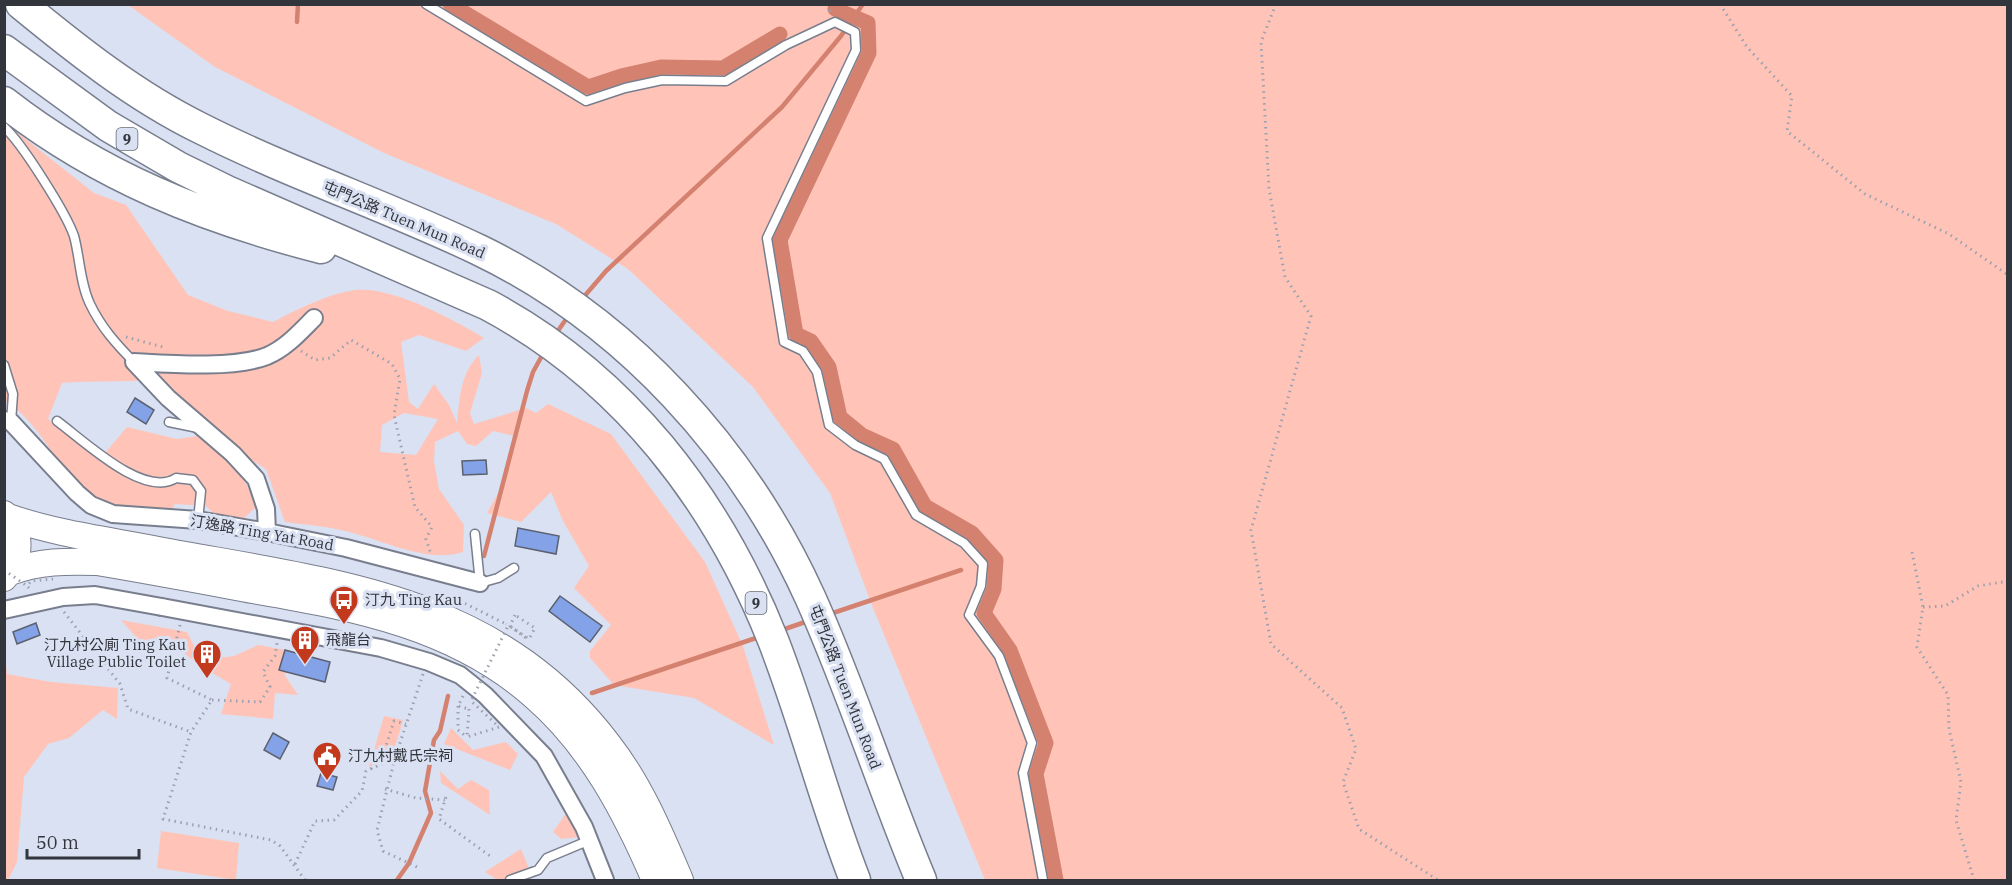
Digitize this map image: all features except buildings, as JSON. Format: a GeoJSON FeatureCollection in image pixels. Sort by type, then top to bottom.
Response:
{"type":"FeatureCollection","features":[{"type":"Feature","properties":{"kind":"highway","name":"屯門公路 Tuen Mun Road"},"geometry":{"type":"LineString","coordinates":[[21,4],[123,82],[198,128],[322,185],[420,224],[517,271],[596,324],[635,356],[697,419],[756,498],[808,594],[835,655],[896,820],[921,880]]}},
{"type":"Feature","properties":{"kind":"highway","name":"9"},"geometry":{"type":"LineString","coordinates":[[4,50],[42,80],[124,137],[303,234],[380,259],[488,305],[553,343],[615,395],[673,460],[703,502],[731,553],[773,641],[820,786],[855,880]]}},
{"type":"Feature","properties":{"kind":"highway"},"geometry":{"type":"LineString","coordinates":[[4,102],[44,133],[99,167],[148,190],[248,229],[303,234]]}},
{"type":"Feature","properties":{"kind":"main road"},"geometry":{"type":"LineString","coordinates":[[6,516],[15,529],[18,543],[16,559],[6,573]]}},
{"type":"Feature","properties":{"kind":"main road"},"geometry":{"type":"LineString","coordinates":[[6,516],[59,533],[329,580],[408,602],[463,624],[510,651],[547,679],[609,744],[657,826],[680,880]]}},
{"type":"Feature","properties":{"kind":"main road"},"geometry":{"type":"LineString","coordinates":[[6,573],[28,565],[57,561],[97,562],[340,606],[396,620],[456,643],[507,675],[535,696],[563,726],[591,760],[614,795],[655,880]]}},
{"type":"Feature","properties":{"kind":"street"},"geometry":{"type":"LineString","coordinates":[[134,363],[192,364],[248,361],[268,355],[282,346],[314,318]]}},
{"type":"Feature","properties":{"kind":"street"},"geometry":{"type":"LineString","coordinates":[[134,363],[256,479],[266,509],[267,532]]}},
{"type":"Feature","properties":{"kind":"street","name":"汀逸路 Ting Yat Road"},"geometry":{"type":"LineString","coordinates":[[8,421],[91,505],[113,514],[198,520],[267,532],[346,548],[448,582],[480,583]]}},
{"type":"Feature","properties":{"kind":"street"},"geometry":{"type":"LineString","coordinates":[[4,610],[63,597],[95,595],[371,646],[429,662],[470,682],[534,744],[554,772],[590,840],[605,880]]}},
{"type":"Feature","properties":{"kind":"lane"},"geometry":{"type":"LineString","coordinates":[[426,4],[586,101],[625,88],[662,80],[726,81],[816,29],[835,22],[855,32],[856,50],[767,238],[784,342],[803,351],[817,372],[829,425],[855,445],[884,459],[916,516],[964,543],[983,564],[981,586],[969,615],[999,656],[1032,743],[1023,773],[1043,880]]}},
{"type":"Feature","properties":{"kind":"lane"},"geometry":{"type":"LineString","coordinates":[[4,127],[13,135],[37,170],[73,235],[88,301],[108,336],[134,363]]}},
{"type":"Feature","properties":{"kind":"lane"},"geometry":{"type":"LineString","coordinates":[[4,365],[13,394],[8,421]]}},
{"type":"Feature","properties":{"kind":"lane"},"geometry":{"type":"LineString","coordinates":[[57,422],[129,474],[151,483],[167,484],[176,478],[193,480],[201,491],[198,520]]}},
{"type":"Feature","properties":{"kind":"lane"},"geometry":{"type":"LineString","coordinates":[[169,422],[204,430]]}},
{"type":"Feature","properties":{"kind":"lane"},"geometry":{"type":"LineString","coordinates":[[475,534],[480,583],[498,578],[514,568]]}},
{"type":"Feature","properties":{"kind":"lane"},"geometry":{"type":"LineString","coordinates":[[510,880],[538,870],[547,858],[590,840]]}},
{"type":"Feature","properties":{"kind":"path"},"geometry":{"type":"LineString","coordinates":[[1276,4],[1261,42],[1269,189],[1285,277],[1311,316],[1251,530],[1271,644],[1342,708],[1356,749],[1343,782],[1359,829],[1438,880]]}},
{"type":"Feature","properties":{"kind":"path"},"geometry":{"type":"LineString","coordinates":[[1720,4],[1747,47],[1792,96],[1787,131],[1865,194],[1949,234],[2007,275]]}},
{"type":"Feature","properties":{"kind":"path"},"geometry":{"type":"LineString","coordinates":[[121,336],[164,347]]}},
{"type":"Feature","properties":{"kind":"path"},"geometry":{"type":"LineString","coordinates":[[282,346],[300,350],[315,360],[330,358],[351,340],[392,364],[400,379],[394,415],[415,507],[432,527],[426,539],[431,554],[440,560],[452,597]]}},
{"type":"Feature","properties":{"kind":"path"},"geometry":{"type":"LineString","coordinates":[[1912,552],[1923,607],[1917,647],[1948,695],[1949,729],[1961,782],[1956,820],[1974,880]]}},
{"type":"Feature","properties":{"kind":"path"},"geometry":{"type":"LineString","coordinates":[[6,573],[27,586],[31,582],[53,579]]}},
{"type":"Feature","properties":{"kind":"path"},"geometry":{"type":"LineString","coordinates":[[1923,607],[1945,606],[1978,586],[2007,581]]}},
{"type":"Feature","properties":{"kind":"path"},"geometry":{"type":"LineString","coordinates":[[62,610],[120,684],[128,709],[191,732]]}},
{"type":"Feature","properties":{"kind":"path"},"geometry":{"type":"LineString","coordinates":[[467,737],[499,727],[471,701],[507,625],[529,639],[535,628],[515,615],[510,626],[531,641],[525,648]]}},
{"type":"Feature","properties":{"kind":"path"},"geometry":{"type":"LineString","coordinates":[[181,620],[167,678],[212,700],[260,702],[270,687],[263,672],[275,656],[279,639]]}},
{"type":"Feature","properties":{"kind":"path"},"geometry":{"type":"LineString","coordinates":[[417,867],[383,851],[376,830],[385,789],[429,662]]}},
{"type":"Feature","properties":{"kind":"path"},"geometry":{"type":"LineString","coordinates":[[212,700],[191,732],[162,819],[271,840],[280,846],[305,880]]}},
{"type":"Feature","properties":{"kind":"path"},"geometry":{"type":"LineString","coordinates":[[458,707],[458,730],[467,737]]}},
{"type":"Feature","properties":{"kind":"path"},"geometry":{"type":"LineString","coordinates":[[467,737],[469,709]]}},
{"type":"Feature","properties":{"kind":"path"},"geometry":{"type":"LineString","coordinates":[[371,769],[373,762],[384,752],[394,721],[406,724]]}},
{"type":"Feature","properties":{"kind":"path"},"geometry":{"type":"LineString","coordinates":[[295,864],[315,821],[334,820],[362,791],[362,780],[366,771],[395,758]]}},
{"type":"Feature","properties":{"kind":"path"},"geometry":{"type":"LineString","coordinates":[[385,789],[416,798],[444,799],[439,819],[490,856]]}},
{"type":"Feature","properties":{"kind":"shaded area"},"geometry":{"type":"Polygon","coordinates":[[[128,5],[2007,5],[2007,880],[985,880],[873,608],[830,493],[753,387],[628,269],[556,224],[384,153],[215,67],[128,5]]]}},
{"type":"Feature","properties":{"kind":"shaded area"},"geometry":{"type":"Polygon","coordinates":[[[18,133],[94,193],[126,205],[188,295],[228,311],[273,322],[323,298],[355,290],[370,290],[422,305],[484,338],[466,351],[419,335],[401,342],[409,402],[418,409],[434,384],[449,405],[457,423],[464,378],[479,355],[482,373],[470,413],[474,424],[526,408],[536,413],[548,404],[611,434],[705,562],[743,646],[774,745],[694,698],[614,685],[590,658],[590,651],[611,625],[574,588],[589,566],[563,521],[551,492],[521,522],[487,513],[505,481],[514,436],[493,431],[476,446],[467,444],[458,431],[435,442],[434,461],[439,489],[464,525],[463,552],[434,555],[404,549],[338,529],[285,522],[266,469],[250,459],[154,379],[62,383],[48,419],[109,465],[152,486],[145,477],[105,453],[127,427],[177,439],[198,436],[240,472],[257,506],[243,519],[214,514],[206,506],[175,504],[168,516],[116,509],[86,493],[64,469],[32,425],[5,401],[5,138],[18,133]],[[404,413],[382,425],[380,452],[416,455],[438,419],[404,413]]]}},
{"type":"Feature","properties":{"kind":"shaded area"},"geometry":{"type":"Polygon","coordinates":[[[121,620],[187,632],[201,660],[234,656],[258,645],[291,651],[322,661],[284,674],[298,695],[275,693],[273,719],[221,714],[231,684],[200,666],[170,641],[142,644],[121,620]]]}},
{"type":"Feature","properties":{"kind":"shaded area"},"geometry":{"type":"Polygon","coordinates":[[[4,643],[7,674],[51,682],[118,688],[117,719],[103,710],[69,738],[48,744],[24,777],[17,862],[8,880],[4,880],[4,643]]]}},
{"type":"Feature","properties":{"kind":"shaded area"},"geometry":{"type":"Polygon","coordinates":[[[384,716],[403,720],[402,724],[392,756],[369,767],[384,716]]]}},
{"type":"Feature","properties":{"kind":"shaded area"},"geometry":{"type":"Polygon","coordinates":[[[451,728],[473,750],[506,742],[518,754],[510,770],[444,744],[451,728]]]}},
{"type":"Feature","properties":{"kind":"shaded area"},"geometry":{"type":"Polygon","coordinates":[[[440,771],[458,789],[471,780],[489,790],[490,815],[441,783],[440,771]]]}},
{"type":"Feature","properties":{"kind":"shaded area"},"geometry":{"type":"Polygon","coordinates":[[[567,812],[580,837],[561,839],[553,832],[567,812]]]}},
{"type":"Feature","properties":{"kind":"shaded area"},"geometry":{"type":"Polygon","coordinates":[[[161,831],[239,843],[236,880],[157,868],[161,831]]]}},
{"type":"Feature","properties":{"kind":"shaded area"},"geometry":{"type":"Polygon","coordinates":[[[521,849],[531,873],[498,880],[485,872],[521,849]]]}},
{"type":"Feature","properties":{"kind":"waterway"},"geometry":{"type":"LineString","coordinates":[[297,22],[298,4]]}},
{"type":"Feature","properties":{"kind":"waterway"},"geometry":{"type":"LineString","coordinates":[[450,4],[588,87],[621,76],[661,67],[723,68],[780,34]]}},
{"type":"Feature","properties":{"kind":"waterway"},"geometry":{"type":"LineString","coordinates":[[582,299],[606,271],[782,107],[841,36],[863,4]]}},
{"type":"Feature","properties":{"kind":"waterway"},"geometry":{"type":"LineString","coordinates":[[835,9],[868,23],[869,53],[780,240],[796,334],[811,341],[829,367],[840,417],[862,435],[893,449],[925,506],[972,533],[996,560],[994,589],[984,613],[1010,650],[1046,743],[1036,774],[1056,880]]}},
{"type":"Feature","properties":{"kind":"waterway"},"geometry":{"type":"LineString","coordinates":[[555,335],[569,315]]}},
{"type":"Feature","properties":{"kind":"waterway"},"geometry":{"type":"LineString","coordinates":[[484,556],[527,391],[533,372],[544,352]]}},
{"type":"Feature","properties":{"kind":"waterway"},"geometry":{"type":"LineString","coordinates":[[830,614],[961,570]]}},
{"type":"Feature","properties":{"kind":"waterway"},"geometry":{"type":"LineString","coordinates":[[779,631],[811,620]]}},
{"type":"Feature","properties":{"kind":"waterway"},"geometry":{"type":"LineString","coordinates":[[592,693],[759,637]]}},
{"type":"Feature","properties":{"kind":"waterway"},"geometry":{"type":"LineString","coordinates":[[397,880],[409,863],[431,813],[425,791],[434,740],[440,731],[448,696]]}},
{"type":"Feature","properties":{"kind":"place","name":"汀九 Ting Kau"},"geometry":{"type":"Point","coordinates":[344,626]}},
{"type":"Feature","properties":{"kind":"place","name":"飛龍台"},"geometry":{"type":"Point","coordinates":[305,666]}},
{"type":"Feature","properties":{"kind":"place","name":"汀九村公廁 Ting Kau Village Public Toilet"},"geometry":{"type":"Point","coordinates":[207,680]}},
{"type":"Feature","properties":{"kind":"place","name":"汀九村戴氏宗祠"},"geometry":{"type":"Point","coordinates":[327,782]}}]}
